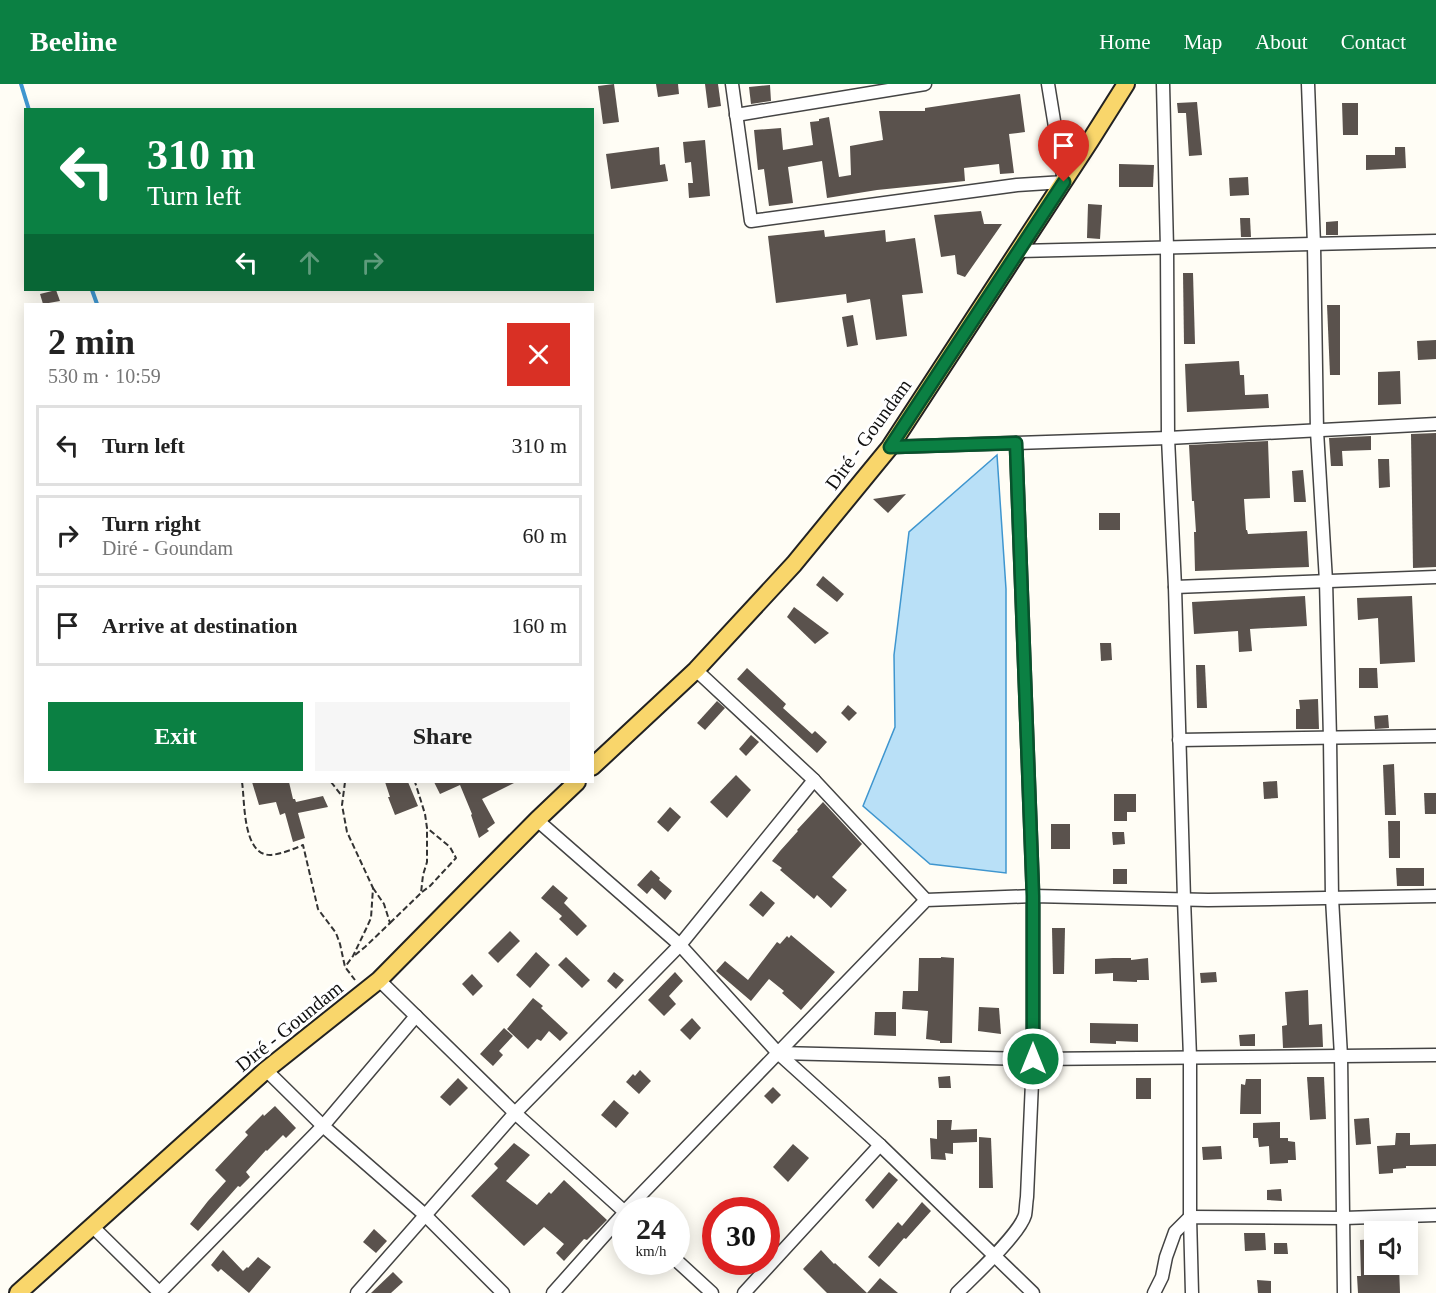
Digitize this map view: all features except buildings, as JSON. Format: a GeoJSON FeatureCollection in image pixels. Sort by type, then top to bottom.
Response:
{"type":"FeatureCollection","features":[{"type":"Feature","properties":{"kind":"main road","name":"Diré - Goundam"},"geometry":{"type":"LineString","coordinates":[[594,765],[696,670],[794,564],[890,447],[1126,84]]}},
{"type":"Feature","properties":{"kind":"main road","name":"Diré - Goundam"},"geometry":{"type":"LineString","coordinates":[[18,1293],[266,1070],[379,980],[537,820],[577,783]]}},
{"type":"Feature","properties":{"kind":"street"},"geometry":{"type":"LineString","coordinates":[[732,84],[751,221],[1017,185],[1064,182],[1048,84]]}},
{"type":"Feature","properties":{"kind":"street"},"geometry":{"type":"LineString","coordinates":[[736,115],[890,87],[925,84]]}},
{"type":"Feature","properties":{"kind":"street"},"geometry":{"type":"LineString","coordinates":[[1163,84],[1168,438],[1190,1057],[1192,1293]]}},
{"type":"Feature","properties":{"kind":"street"},"geometry":{"type":"LineString","coordinates":[[1308,84],[1314,245],[1317,430],[1326,581],[1332,898],[1341,1056],[1344,1293]]}},
{"type":"Feature","properties":{"kind":"street"},"geometry":{"type":"LineString","coordinates":[[1019,251],[1436,241]]}},
{"type":"Feature","properties":{"kind":"street"},"geometry":{"type":"LineString","coordinates":[[890,447],[1168,438],[1436,424]]}},
{"type":"Feature","properties":{"kind":"street"},"geometry":{"type":"LineString","coordinates":[[957,1293],[1021,1224],[1025,1214],[1033,1059],[1033,896],[1016,443]]}},
{"type":"Feature","properties":{"kind":"street"},"geometry":{"type":"LineString","coordinates":[[1175,587],[1436,577]]}},
{"type":"Feature","properties":{"kind":"street"},"geometry":{"type":"LineString","coordinates":[[696,670],[814,780],[926,900]]}},
{"type":"Feature","properties":{"kind":"street"},"geometry":{"type":"LineString","coordinates":[[1179,740],[1436,736]]}},
{"type":"Feature","properties":{"kind":"street"},"geometry":{"type":"LineString","coordinates":[[357,1293],[515,1113],[680,945],[814,780]]}},
{"type":"Feature","properties":{"kind":"street"},"geometry":{"type":"LineString","coordinates":[[537,820],[680,945],[778,1053],[880,1145],[1033,1293]]}},
{"type":"Feature","properties":{"kind":"street"},"geometry":{"type":"LineString","coordinates":[[639,1197],[926,900],[1033,896],[1184,899],[1436,896]]}},
{"type":"Feature","properties":{"kind":"street"},"geometry":{"type":"LineString","coordinates":[[379,980],[515,1113],[612,1200]]}},
{"type":"Feature","properties":{"kind":"street"},"geometry":{"type":"LineString","coordinates":[[92,1226],[160,1293],[323,1126],[416,1016]]}},
{"type":"Feature","properties":{"kind":"street"},"geometry":{"type":"LineString","coordinates":[[778,1053],[1033,1059],[1436,1055]]}},
{"type":"Feature","properties":{"kind":"street"},"geometry":{"type":"LineString","coordinates":[[266,1070],[323,1126],[425,1215],[503,1293]]}},
{"type":"Feature","properties":{"kind":"street"},"geometry":{"type":"LineString","coordinates":[[744,1293],[880,1145]]}},
{"type":"Feature","properties":{"kind":"street"},"geometry":{"type":"LineString","coordinates":[[1154,1293],[1162,1277],[1175,1232],[1190,1216],[1344,1218],[1436,1215]]}},
{"type":"Feature","properties":{"kind":"street"},"geometry":{"type":"LineString","coordinates":[[553,1293],[612,1227]]}},
{"type":"Feature","properties":{"kind":"street"},"geometry":{"type":"LineString","coordinates":[[690,1273],[712,1293]]}},
{"type":"Feature","properties":{"kind":"path"},"geometry":{"type":"LineString","coordinates":[[242,783],[248,834],[256,847],[270,855],[303,845],[318,909],[336,933],[345,967],[364,992]]}},
{"type":"Feature","properties":{"kind":"path"},"geometry":{"type":"LineString","coordinates":[[332,783],[343,797]]}},
{"type":"Feature","properties":{"kind":"path"},"geometry":{"type":"LineString","coordinates":[[345,783],[343,813],[347,832],[373,888],[384,904],[390,923]]}},
{"type":"Feature","properties":{"kind":"path"},"geometry":{"type":"LineString","coordinates":[[415,783],[427,828],[427,862],[421,893]]}},
{"type":"Feature","properties":{"kind":"path"},"geometry":{"type":"LineString","coordinates":[[353,956],[430,886],[456,858],[450,847],[427,828]]}},
{"type":"Feature","properties":{"kind":"path"},"geometry":{"type":"LineString","coordinates":[[345,967],[353,956],[371,918],[373,888]]}},
{"type":"Feature","properties":{"kind":"water"},"geometry":{"type":"Polygon","coordinates":[[[997,455],[1006,589],[1006,873],[930,864],[863,806],[895,727],[894,655],[909,532],[997,455]]]}},
{"type":"Feature","properties":{"kind":"waterway"},"geometry":{"type":"LineString","coordinates":[[21,84],[28,108]]}},
{"type":"Feature","properties":{"kind":"waterway"},"geometry":{"type":"LineString","coordinates":[[92,291],[97,303]]}},
{"type":"Feature","properties":{"kind":"route"},"geometry":{"type":"LineString","coordinates":[[1033,1059],[1033,896],[1016,443],[890,447],[1064,182]]}}]}
